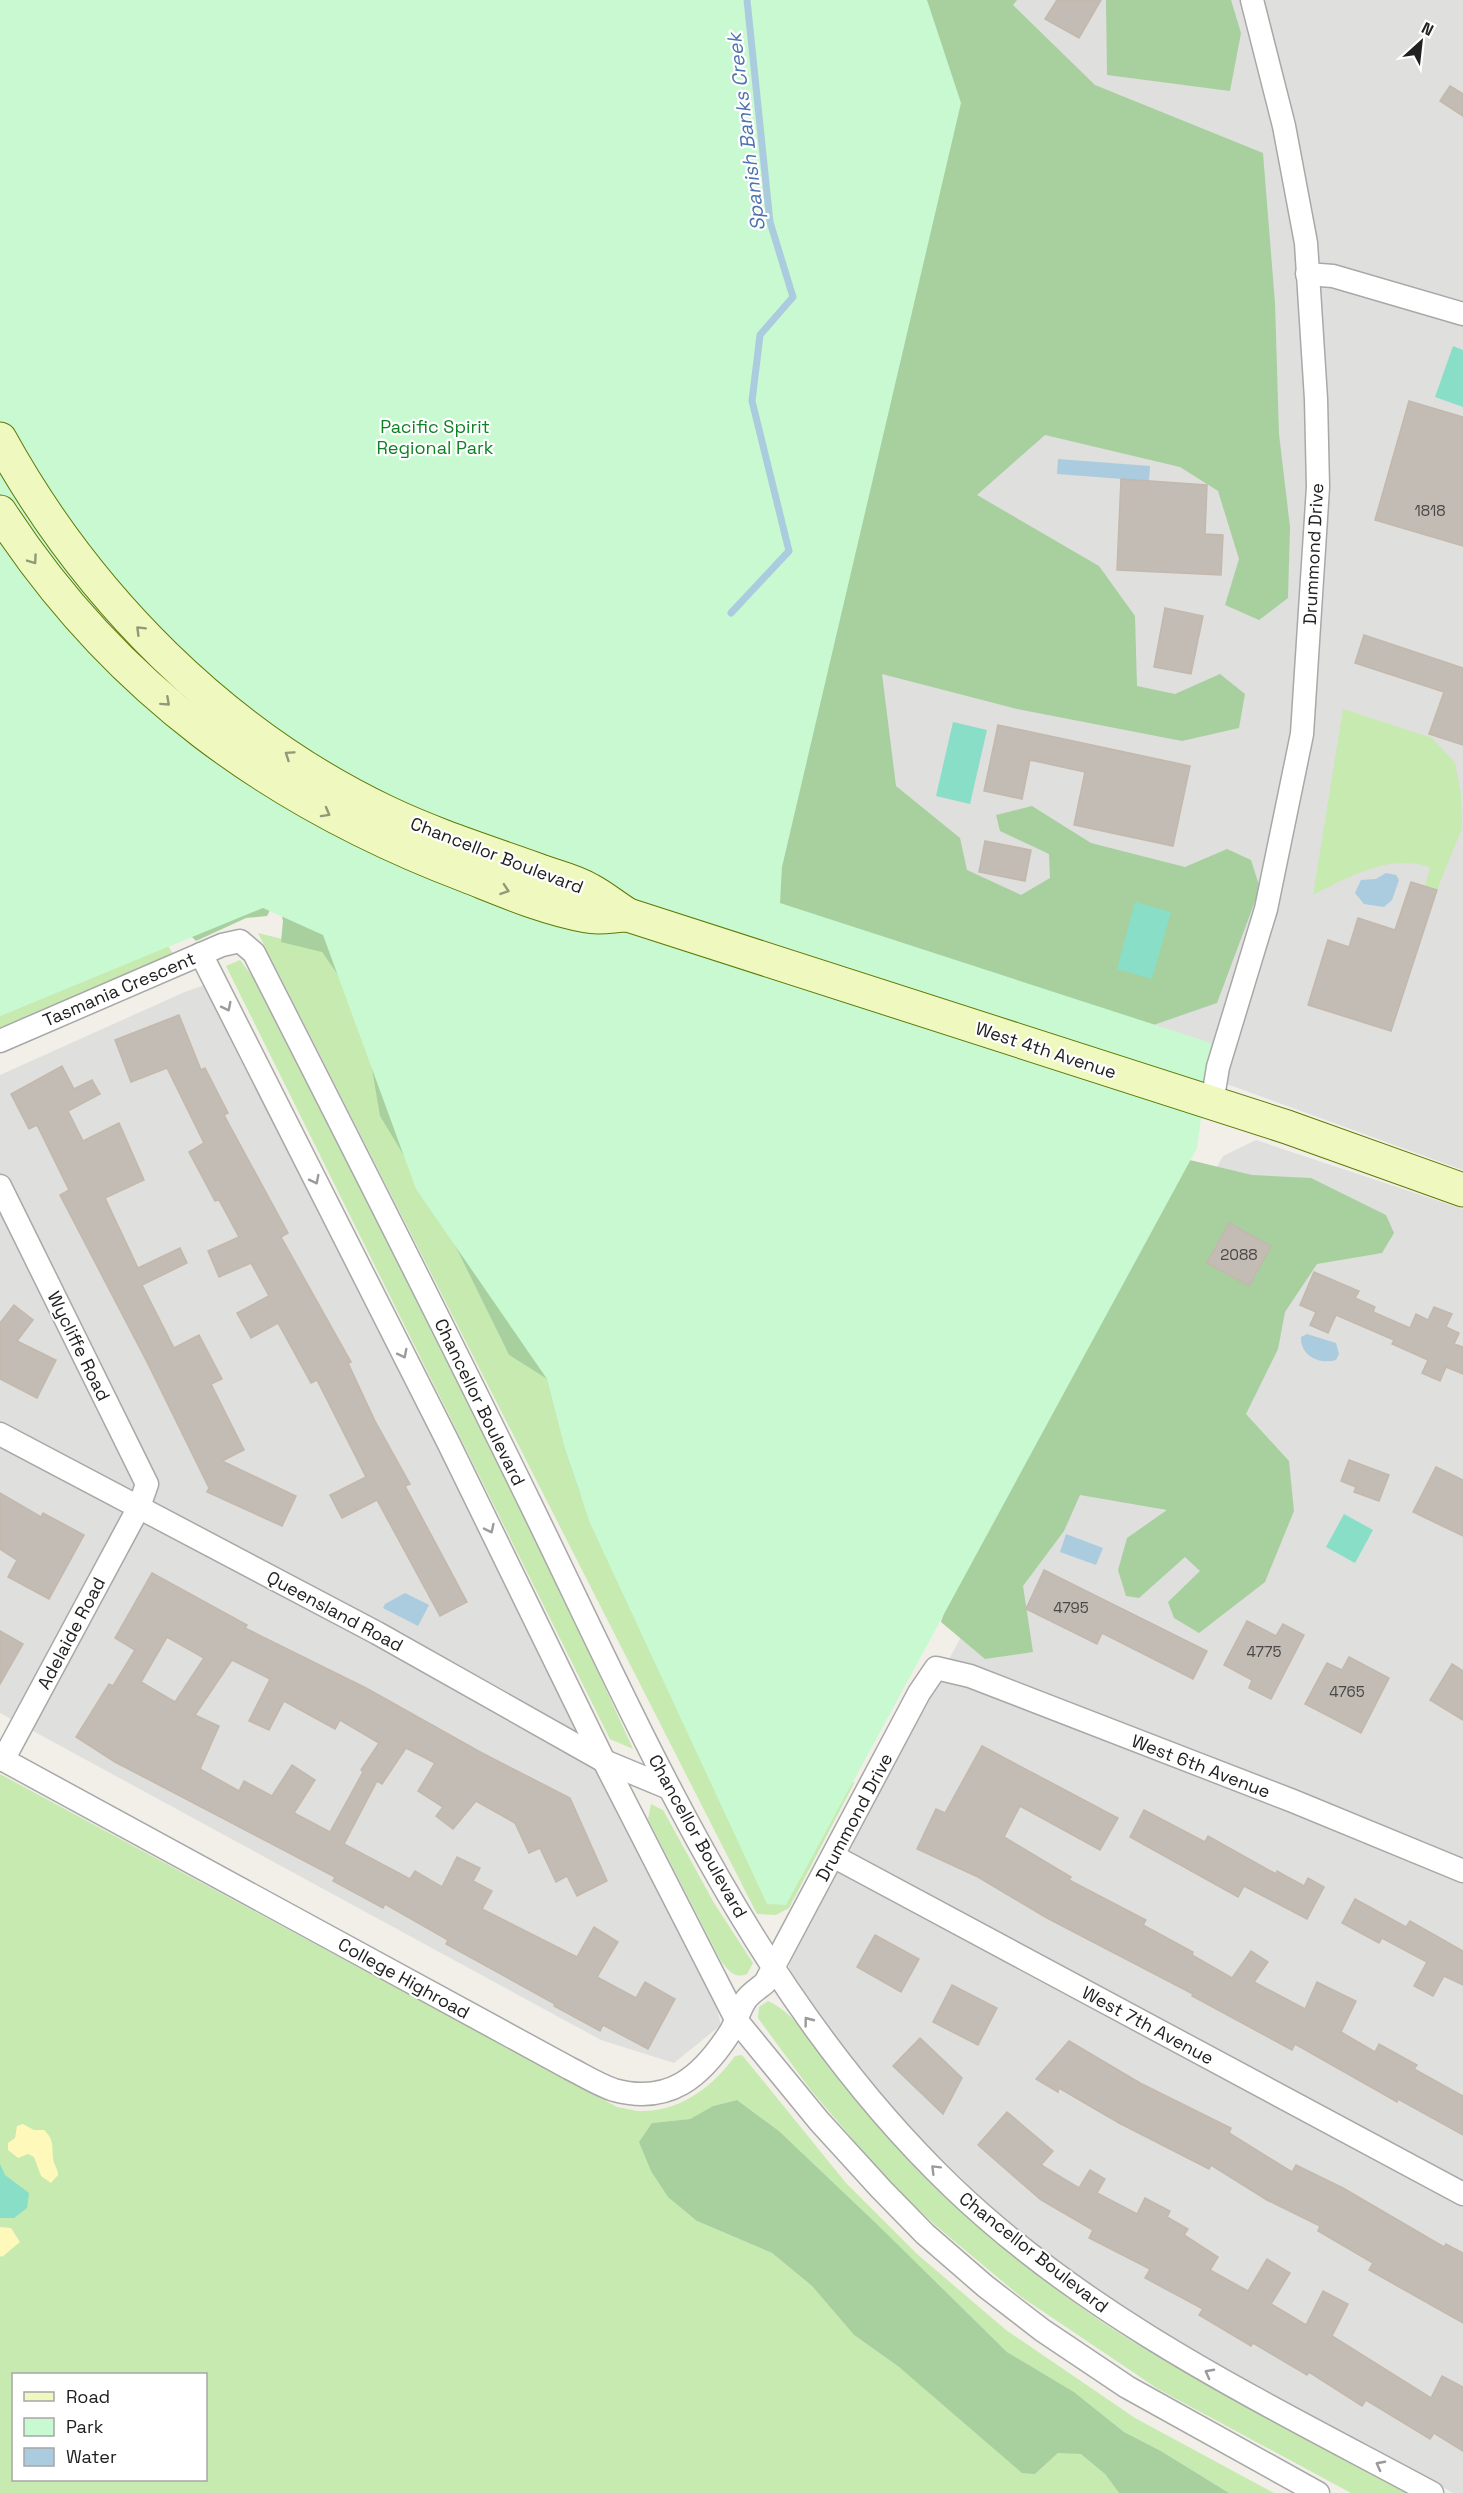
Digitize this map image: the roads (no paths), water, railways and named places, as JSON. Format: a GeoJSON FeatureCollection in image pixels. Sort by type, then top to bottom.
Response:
{"type":"FeatureCollection","features":[{"type":"Feature","properties":{"kind":"main road","name":"Chancellor Boulevard"},"geometry":{"type":"LineString","coordinates":[[0,439],[56,528],[83,566],[129,619],[187,677],[255,732],[336,785],[387,812],[589,889],[628,915]]}},
{"type":"Feature","properties":{"kind":"main road","name":"Chancellor Boulevard"},"geometry":{"type":"LineString","coordinates":[[0,512],[47,580],[95,636],[185,719],[254,770],[371,837],[430,862],[496,887],[588,917],[628,915]]}},
{"type":"Feature","properties":{"kind":"main road","name":"West 4th Avenue"},"geometry":{"type":"LineString","coordinates":[[628,915],[1356,1150],[1463,1190]]}},
{"type":"Feature","properties":{"kind":"street","name":"Drummond Drive"},"geometry":{"type":"LineString","coordinates":[[1212,1103],[1218,1066],[1266,909],[1302,734],[1318,487],[1316,399],[1306,243],[1284,126],[1252,0]]}},
{"type":"Feature","properties":{"kind":"street"},"geometry":{"type":"LineString","coordinates":[[1307,274],[1333,276],[1463,314]]}},
{"type":"Feature","properties":{"kind":"street","name":"Tasmania Crescent"},"geometry":{"type":"LineString","coordinates":[[0,1041],[201,954],[240,941]]}},
{"type":"Feature","properties":{"kind":"street","name":"Chancellor Boulevard"},"geometry":{"type":"LineString","coordinates":[[240,941],[254,953],[465,1369],[669,1788],[718,1879],[794,2002],[844,2070],[900,2134],[954,2189],[1011,2238],[1134,2329],[1199,2368],[1432,2493]]}},
{"type":"Feature","properties":{"kind":"street"},"geometry":{"type":"LineString","coordinates":[[201,954],[453,1453],[604,1761],[737,2021],[819,2121],[881,2190],[925,2234],[985,2286],[1042,2330],[1127,2387],[1318,2493]]}},
{"type":"Feature","properties":{"kind":"street","name":"Wycliffe Road"},"geometry":{"type":"LineString","coordinates":[[0,1186],[147,1484],[140,1507]]}},
{"type":"Feature","properties":{"kind":"street","name":"Queensland Road"},"geometry":{"type":"LineString","coordinates":[[0,1434],[377,1633],[604,1761],[669,1788]]}},
{"type":"Feature","properties":{"kind":"street","name":"Adelaide Road"},"geometry":{"type":"LineString","coordinates":[[1,1759],[140,1507]]}},
{"type":"Feature","properties":{"kind":"street","name":"Drummond Drive"},"geometry":{"type":"LineString","coordinates":[[772,1966],[919,1693],[936,1668]]}},
{"type":"Feature","properties":{"kind":"street","name":"West 6th Avenue"},"geometry":{"type":"LineString","coordinates":[[936,1668],[970,1676],[1283,1797],[1463,1871]]}},
{"type":"Feature","properties":{"kind":"street","name":"College Highroad"},"geometry":{"type":"LineString","coordinates":[[1,1759],[568,2068],[613,2090],[634,2094],[653,2093],[685,2082],[700,2072],[737,2021],[745,1999],[765,1983],[772,1966]]}},
{"type":"Feature","properties":{"kind":"street","name":"West 7th Avenue"},"geometry":{"type":"LineString","coordinates":[[833,1856],[1463,2194]]}},
{"type":"Feature","properties":{"kind":"water"},"geometry":{"type":"Polygon","coordinates":[[[1058,459],[1150,466],[1149,481],[1057,474],[1058,459]]]}},
{"type":"Feature","properties":{"kind":"water"},"geometry":{"type":"Polygon","coordinates":[[[1386,873],[1396,875],[1399,880],[1392,900],[1384,907],[1364,904],[1355,893],[1361,880],[1376,879],[1386,873]]]}},
{"type":"Feature","properties":{"kind":"water"},"geometry":{"type":"Polygon","coordinates":[[[1307,1334],[1336,1343],[1339,1354],[1336,1360],[1318,1360],[1307,1354],[1301,1337],[1307,1334]]]}},
{"type":"Feature","properties":{"kind":"water"},"geometry":{"type":"Polygon","coordinates":[[[1066,1534],[1103,1548],[1096,1565],[1060,1552],[1066,1534]]]}},
{"type":"Feature","properties":{"kind":"water"},"geometry":{"type":"Polygon","coordinates":[[[405,1593],[429,1605],[418,1626],[383,1608],[385,1604],[405,1593]]]}},
{"type":"Feature","properties":{"kind":"waterway","name":"Spanish Banks Creek"},"geometry":{"type":"LineString","coordinates":[[731,613],[789,551],[752,401],[760,335],[793,297],[770,222],[747,0]]}},
{"type":"Feature","properties":{"kind":"park label","name":"Pacific Spirit Regional Park"},"geometry":{"type":"Point","coordinates":[435,436]}}]}
